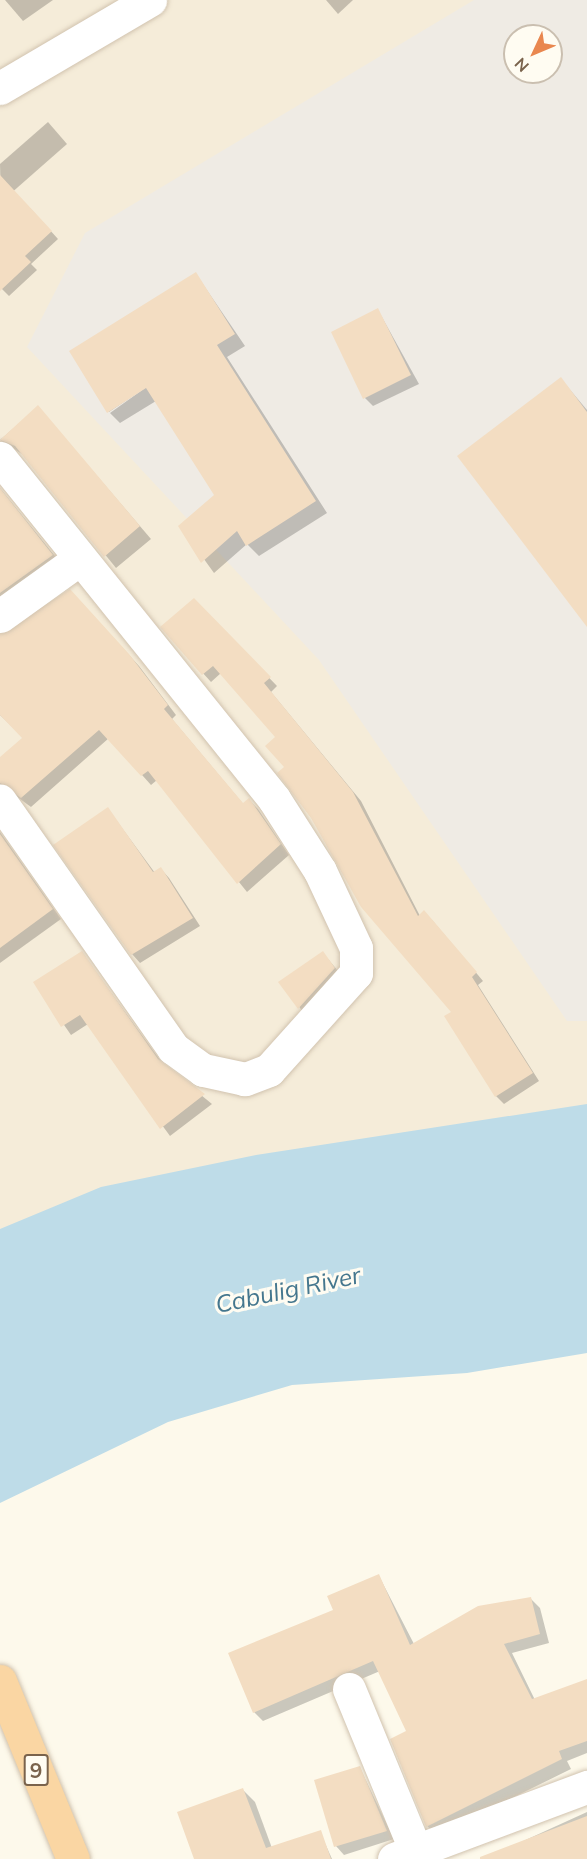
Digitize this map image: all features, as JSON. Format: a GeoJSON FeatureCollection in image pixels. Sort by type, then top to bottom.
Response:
{"type":"FeatureCollection","features":[{"type":"Feature","properties":{"kind":"highway","name":"9"},"geometry":{"type":"LineString","coordinates":[[0,1681],[73,1859]]}},
{"type":"Feature","properties":{"kind":"street"},"geometry":{"type":"LineString","coordinates":[[0,88],[150,0]]}},
{"type":"Feature","properties":{"kind":"street"},"geometry":{"type":"LineString","coordinates":[[0,458],[78,560],[274,800],[320,871],[356,948],[356,973],[269,1070],[244,1079],[203,1070],[173,1048],[0,801]]}},
{"type":"Feature","properties":{"kind":"street"},"geometry":{"type":"LineString","coordinates":[[0,616],[78,560]]}},
{"type":"Feature","properties":{"kind":"street"},"geometry":{"type":"LineString","coordinates":[[349,1689],[410,1856],[587,1787]]}},
{"type":"Feature","properties":{"kind":"shaded area"},"geometry":{"type":"Polygon","coordinates":[[[0,0],[587,0],[587,1172],[0,1286],[0,0]]]}},
{"type":"Feature","properties":{"kind":"shaded area"},"geometry":{"type":"Polygon","coordinates":[[[474,0],[587,0],[587,1021],[567,1021],[319,660],[27,347],[85,233],[474,0]]]}},
{"type":"Feature","properties":{"kind":"water","name":"Cabulig River"},"geometry":{"type":"Polygon","coordinates":[[[587,1104],[587,1353],[467,1373],[292,1385],[168,1422],[0,1503],[0,1229],[101,1187],[256,1155],[587,1104]]]}},
{"type":"Feature","properties":{"kind":"building"},"geometry":{"type":"Polygon","coordinates":[[[0,175],[52,231],[25,256],[31,262],[0,291],[0,175]]]}},
{"type":"Feature","properties":{"kind":"building"},"geometry":{"type":"Polygon","coordinates":[[[196,272],[235,334],[217,345],[316,501],[246,546],[237,531],[201,563],[178,526],[214,495],[146,388],[107,413],[69,351],[196,272]]]}},
{"type":"Feature","properties":{"kind":"building"},"geometry":{"type":"Polygon","coordinates":[[[378,308],[411,375],[363,399],[331,332],[378,308]]]}},
{"type":"Feature","properties":{"kind":"building"},"geometry":{"type":"Polygon","coordinates":[[[561,377],[587,412],[587,627],[457,456],[561,377]]]}},
{"type":"Feature","properties":{"kind":"building"},"geometry":{"type":"Polygon","coordinates":[[[38,405],[140,526],[104,557],[15,446],[0,440],[38,405]]]}},
{"type":"Feature","properties":{"kind":"building"},"geometry":{"type":"Polygon","coordinates":[[[0,488],[53,555],[0,593],[0,488]]]}},
{"type":"Feature","properties":{"kind":"building"},"geometry":{"type":"Polygon","coordinates":[[[70,589],[129,654],[168,705],[164,709],[243,803],[249,798],[281,844],[237,884],[148,771],[141,776],[99,730],[21,798],[0,783],[0,757],[22,738],[0,715],[0,634],[70,589]]]}},
{"type":"Feature","properties":{"kind":"building"},"geometry":{"type":"Polygon","coordinates":[[[194,598],[271,677],[264,683],[353,792],[418,916],[424,910],[477,972],[472,977],[533,1073],[495,1097],[444,1016],[451,1012],[361,907],[311,818],[277,773],[284,767],[265,746],[275,737],[213,666],[202,675],[160,627],[194,598]]]}},
{"type":"Feature","properties":{"kind":"building"},"geometry":{"type":"Polygon","coordinates":[[[108,807],[153,872],[161,867],[193,918],[131,955],[53,845],[108,807]]]}},
{"type":"Feature","properties":{"kind":"building"},"geometry":{"type":"Polygon","coordinates":[[[0,834],[53,909],[0,948],[0,834]]]}},
{"type":"Feature","properties":{"kind":"building"},"geometry":{"type":"Polygon","coordinates":[[[82,951],[158,1059],[205,1094],[160,1129],[80,1015],[61,1027],[33,982],[82,951]]]}},
{"type":"Feature","properties":{"kind":"building"},"geometry":{"type":"Polygon","coordinates":[[[323,951],[335,968],[298,1009],[278,982],[323,951]]]}},
{"type":"Feature","properties":{"kind":"building"},"geometry":{"type":"Polygon","coordinates":[[[379,1574],[410,1645],[478,1606],[531,1597],[540,1634],[504,1644],[532,1699],[587,1679],[587,1741],[559,1751],[562,1759],[426,1827],[390,1739],[406,1731],[373,1661],[253,1713],[228,1653],[333,1610],[327,1596],[379,1574]]]}},
{"type":"Feature","properties":{"kind":"building"},"geometry":{"type":"Polygon","coordinates":[[[360,1766],[387,1831],[334,1847],[314,1780],[360,1766]]]}},
{"type":"Feature","properties":{"kind":"building"},"geometry":{"type":"Polygon","coordinates":[[[243,1788],[266,1848],[321,1830],[331,1859],[194,1859],[177,1812],[243,1788]]]}},
{"type":"Feature","properties":{"kind":"building"},"geometry":{"type":"Polygon","coordinates":[[[587,1816],[587,1859],[480,1859],[480,1857],[587,1816]]]}}]}
